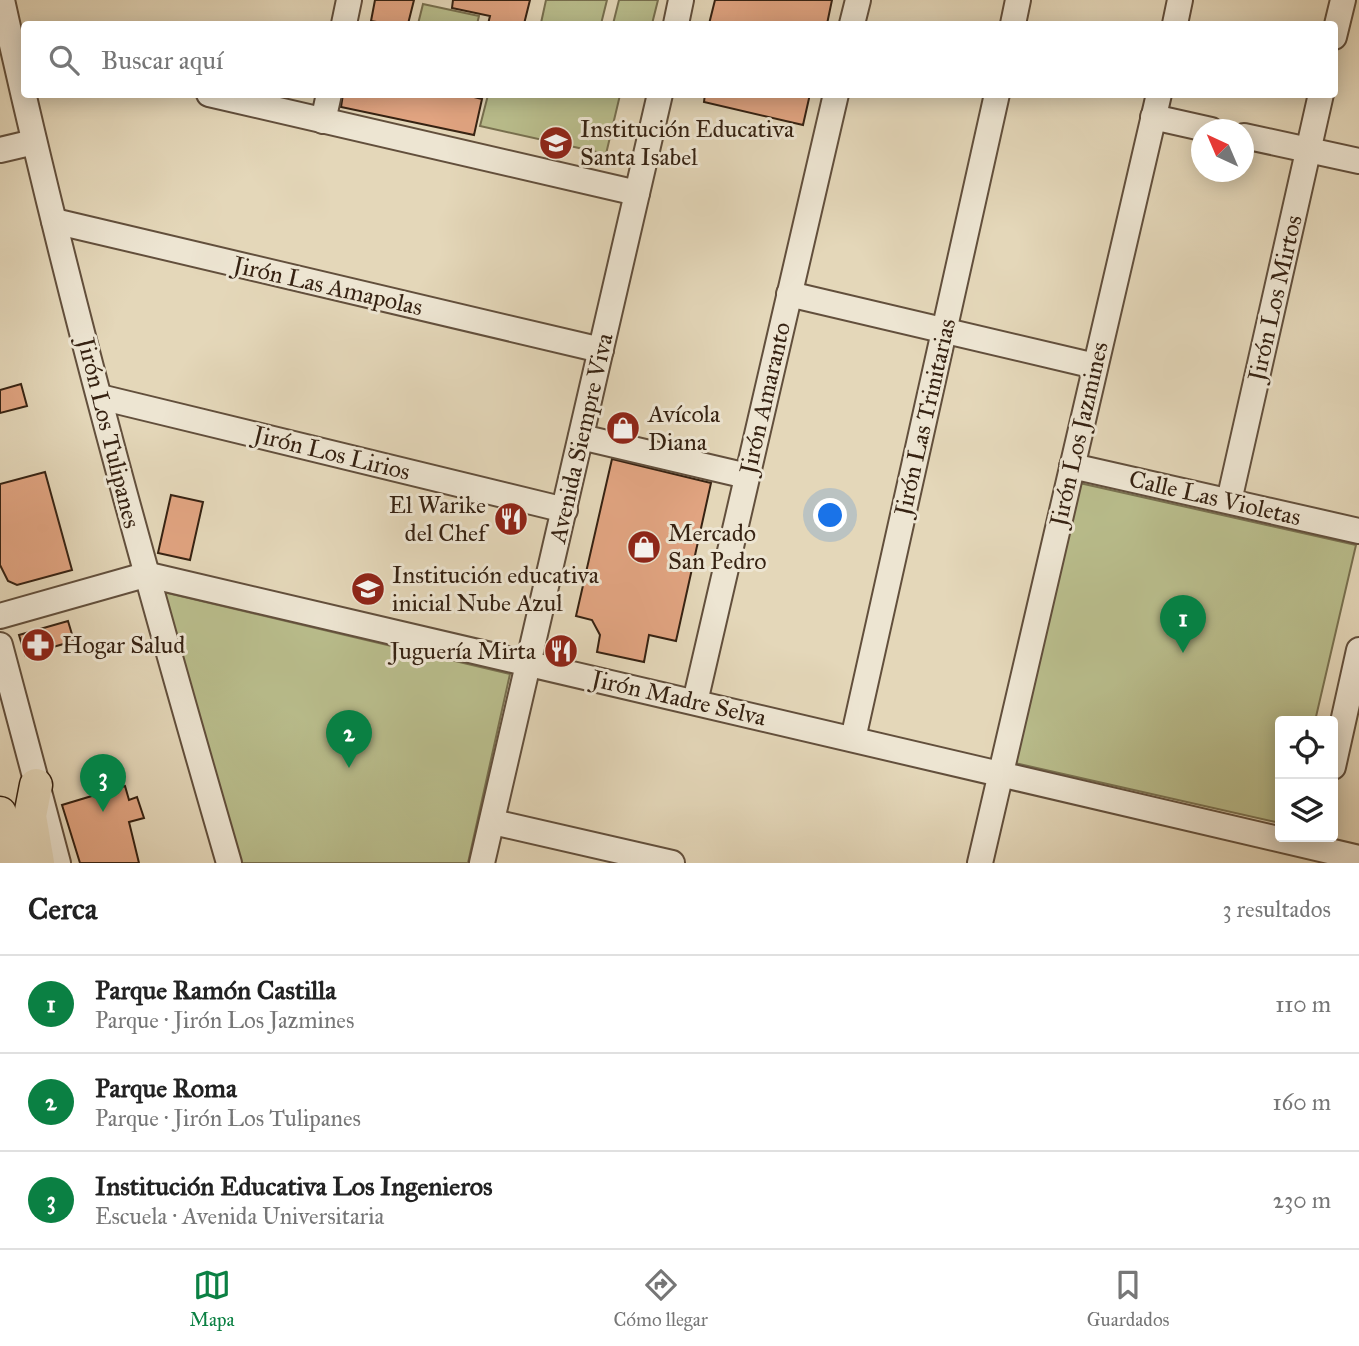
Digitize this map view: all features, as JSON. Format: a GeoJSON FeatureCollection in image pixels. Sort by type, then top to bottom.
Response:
{"type":"FeatureCollection","features":[{"type":"Feature","properties":{"kind":"main road"},"geometry":{"type":"LineString","coordinates":[[36,785],[30,816],[38,863]]}},
{"type":"Feature","properties":{"kind":"main road"},"geometry":{"type":"LineString","coordinates":[[0,813],[14,863]]}},
{"type":"Feature","properties":{"kind":"street","name":"Jirón Los Tulipanes"},"geometry":{"type":"LineString","coordinates":[[2,0],[21,67]]}},
{"type":"Feature","properties":{"kind":"street"},"geometry":{"type":"LineString","coordinates":[[345,21],[349,0]]}},
{"type":"Feature","properties":{"kind":"street"},"geometry":{"type":"LineString","coordinates":[[677,21],[681,0]]}},
{"type":"Feature","properties":{"kind":"street"},"geometry":{"type":"LineString","coordinates":[[853,21],[858,0]]}},
{"type":"Feature","properties":{"kind":"street"},"geometry":{"type":"LineString","coordinates":[[1014,21],[1018,0]]}},
{"type":"Feature","properties":{"kind":"street"},"geometry":{"type":"LineString","coordinates":[[1176,21],[1180,0]]}},
{"type":"Feature","properties":{"kind":"street"},"geometry":{"type":"LineString","coordinates":[[1338,23],[1343,0]]}},
{"type":"Feature","properties":{"kind":"street","name":"Jirón Los Tulipanes"},"geometry":{"type":"LineString","coordinates":[[26,98],[34,142],[145,575],[229,863]]}},
{"type":"Feature","properties":{"kind":"street"},"geometry":{"type":"LineString","coordinates":[[226,98],[637,193]]}},
{"type":"Feature","properties":{"kind":"street"},"geometry":{"type":"LineString","coordinates":[[323,121],[328,98]]}},
{"type":"Feature","properties":{"kind":"street","name":"Avenida Siempre Viva"},"geometry":{"type":"LineString","coordinates":[[482,863],[659,98]]}},
{"type":"Feature","properties":{"kind":"street","name":"Jirón Amaranto"},"geometry":{"type":"LineString","coordinates":[[695,702],[835,98]]}},
{"type":"Feature","properties":{"kind":"street","name":"Jirón Las Trinitarias"},"geometry":{"type":"LineString","coordinates":[[853,739],[996,98]]}},
{"type":"Feature","properties":{"kind":"street","name":"Jirón Los Mirtos"},"geometry":{"type":"LineString","coordinates":[[1229,501],[1320,98]]}},
{"type":"Feature","properties":{"kind":"street"},"geometry":{"type":"LineString","coordinates":[[1156,106],[1191,121]]}},
{"type":"Feature","properties":{"kind":"street","name":"Jirón Los Jazmines"},"geometry":{"type":"LineString","coordinates":[[981,863],[1156,106]]}},
{"type":"Feature","properties":{"kind":"street"},"geometry":{"type":"LineString","coordinates":[[1254,138],[1359,161]]}},
{"type":"Feature","properties":{"kind":"street"},"geometry":{"type":"LineString","coordinates":[[0,150],[34,142]]}},
{"type":"Feature","properties":{"kind":"street","name":"Jirón Las Amapolas"},"geometry":{"type":"LineString","coordinates":[[54,221],[601,351]]}},
{"type":"Feature","properties":{"kind":"street"},"geometry":{"type":"LineString","coordinates":[[789,294],[1095,366]]}},
{"type":"Feature","properties":{"kind":"street","name":"Jirón Los Lirios"},"geometry":{"type":"LineString","coordinates":[[100,397],[565,510]]}},
{"type":"Feature","properties":{"kind":"street"},"geometry":{"type":"LineString","coordinates":[[581,437],[747,476]]}},
{"type":"Feature","properties":{"kind":"street","name":"Calle Las Violetas"},"geometry":{"type":"LineString","coordinates":[[1072,466],[1359,531]]}},
{"type":"Feature","properties":{"kind":"street","name":"Jirón Madre Selva"},"geometry":{"type":"LineString","coordinates":[[0,616],[145,575],[1001,774],[1275,833]]}},
{"type":"Feature","properties":{"kind":"street"},"geometry":{"type":"LineString","coordinates":[[0,645],[58,863]]}},
{"type":"Feature","properties":{"kind":"street"},"geometry":{"type":"LineString","coordinates":[[1338,744],[1359,650]]}},
{"type":"Feature","properties":{"kind":"street"},"geometry":{"type":"LineString","coordinates":[[493,822],[672,863]]}},
{"type":"Feature","properties":{"kind":"street","name":"Jirón Madre Selva"},"geometry":{"type":"LineString","coordinates":[[1316,842],[1359,858]]}},
{"type":"Feature","properties":{"kind":"green space"},"geometry":{"type":"Polygon","coordinates":[[[546,0],[607,0],[602,21],[541,21],[546,0]]]}},
{"type":"Feature","properties":{"kind":"green space"},"geometry":{"type":"Polygon","coordinates":[[[619,0],[658,0],[653,21],[614,21],[619,0]]]}},
{"type":"Feature","properties":{"kind":"green space"},"geometry":{"type":"Polygon","coordinates":[[[423,4],[479,16],[478,21],[419,21],[423,4]]]}},
{"type":"Feature","properties":{"kind":"green space"},"geometry":{"type":"Polygon","coordinates":[[[487,98],[619,98],[606,154],[480,126],[487,98]]]}},
{"type":"Feature","properties":{"kind":"green space"},"geometry":{"type":"Polygon","coordinates":[[[1075,482],[1356,545],[1316,716],[1275,716],[1275,822],[1010,762],[1075,482]]]}},
{"type":"Feature","properties":{"kind":"green space"},"geometry":{"type":"Polygon","coordinates":[[[159,591],[510,674],[468,863],[237,863],[159,591]]]}},
{"type":"Feature","properties":{"kind":"building"},"geometry":{"type":"Polygon","coordinates":[[[375,0],[414,0],[409,21],[371,21],[375,0]]]}},
{"type":"Feature","properties":{"kind":"building"},"geometry":{"type":"Polygon","coordinates":[[[453,0],[530,0],[525,21],[489,21],[490,16],[452,8],[453,0]]]}},
{"type":"Feature","properties":{"kind":"building"},"geometry":{"type":"Polygon","coordinates":[[[715,0],[832,0],[828,21],[710,21],[715,0]]]}},
{"type":"Feature","properties":{"kind":"building"},"geometry":{"type":"Polygon","coordinates":[[[342,98],[482,99],[474,135],[341,107],[342,98]]]}},
{"type":"Feature","properties":{"kind":"building"},"geometry":{"type":"Polygon","coordinates":[[[704,98],[809,98],[803,125],[704,102],[704,98]]]}},
{"type":"Feature","properties":{"kind":"building"},"geometry":{"type":"Polygon","coordinates":[[[21,384],[27,406],[0,413],[0,390],[21,384]]]}},
{"type":"Feature","properties":{"kind":"building","name":"Mercado San Pedro"},"geometry":{"type":"Polygon","coordinates":[[[612,459],[711,483],[676,641],[649,635],[644,662],[597,652],[600,635],[592,620],[576,616],[612,459]]]}},
{"type":"Feature","properties":{"kind":"building"},"geometry":{"type":"Polygon","coordinates":[[[45,472],[72,570],[17,585],[8,581],[0,565],[0,484],[45,472]]]}},
{"type":"Feature","properties":{"kind":"building"},"geometry":{"type":"Polygon","coordinates":[[[171,495],[203,502],[190,560],[158,553],[171,495]]]}},
{"type":"Feature","properties":{"kind":"building"},"geometry":{"type":"Polygon","coordinates":[[[68,621],[74,641],[25,655],[19,635],[68,621]]]}},
{"type":"Feature","properties":{"kind":"building"},"geometry":{"type":"Polygon","coordinates":[[[125,786],[129,800],[137,797],[144,818],[129,822],[139,863],[80,863],[62,805],[125,786]]]}},
{"type":"Feature","properties":{"kind":"place","name":"Institución Educativa Santa Isabel"},"geometry":{"type":"Point","coordinates":[556,143]}},
{"type":"Feature","properties":{"kind":"place","name":"Avícola Diana"},"geometry":{"type":"Point","coordinates":[623,428]}},
{"type":"Feature","properties":{"kind":"place","name":"El Warike del Chef"},"geometry":{"type":"Point","coordinates":[511,519]}},
{"type":"Feature","properties":{"kind":"place","name":"Mercado San Pedro"},"geometry":{"type":"Point","coordinates":[644,547]}},
{"type":"Feature","properties":{"kind":"place","name":"Institución educativa inicial Nube Azul"},"geometry":{"type":"Point","coordinates":[368,589]}},
{"type":"Feature","properties":{"kind":"place","name":"Hogar Salud"},"geometry":{"type":"Point","coordinates":[38,645]}},
{"type":"Feature","properties":{"kind":"place","name":"Juguería Mirta"},"geometry":{"type":"Point","coordinates":[561,651]}},
{"type":"Feature","properties":{"kind":"place","name":"Parque Ramón Castilla"},"geometry":{"type":"Point","coordinates":[1183,653]}},
{"type":"Feature","properties":{"kind":"place","name":"Parque Roma"},"geometry":{"type":"Point","coordinates":[349,768]}},
{"type":"Feature","properties":{"kind":"place","name":"Institución Educativa Los Ingenieros"},"geometry":{"type":"Point","coordinates":[103,812]}}]}
